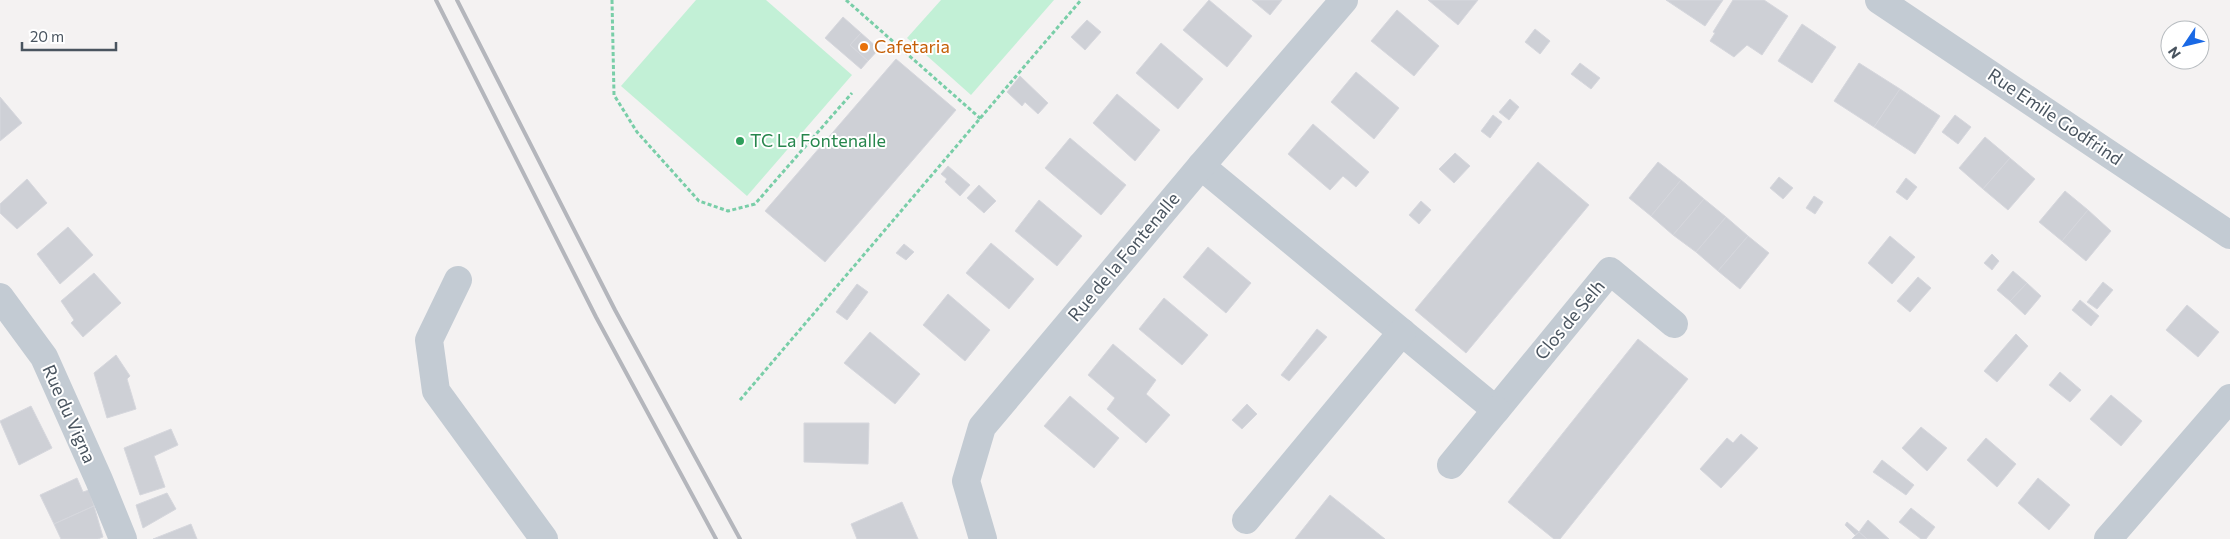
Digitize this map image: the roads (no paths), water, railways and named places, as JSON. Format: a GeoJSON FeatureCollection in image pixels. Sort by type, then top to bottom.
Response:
{"type":"FeatureCollection","features":[{"type":"Feature","properties":{"kind":"street","name":"Rue de la Fontenalle"},"geometry":{"type":"LineString","coordinates":[[983,539],[966,481],[982,427],[1201,166],[1344,0]]}},
{"type":"Feature","properties":{"kind":"street","name":"Rue Emile Godfrind"},"geometry":{"type":"LineString","coordinates":[[1879,0],[2230,235]]}},
{"type":"Feature","properties":{"kind":"street"},"geometry":{"type":"LineString","coordinates":[[1201,166],[1496,410]]}},
{"type":"Feature","properties":{"kind":"street","name":"Clos de Selh"},"geometry":{"type":"LineString","coordinates":[[1451,465],[1610,271],[1674,324]]}},
{"type":"Feature","properties":{"kind":"street"},"geometry":{"type":"LineString","coordinates":[[458,280],[429,340],[436,391],[544,539]]}},
{"type":"Feature","properties":{"kind":"street","name":"Rue du Vigna"},"geometry":{"type":"LineString","coordinates":[[0,296],[44,357],[123,539]]}},
{"type":"Feature","properties":{"kind":"street"},"geometry":{"type":"LineString","coordinates":[[1246,520],[1402,332]]}},
{"type":"Feature","properties":{"kind":"street"},"geometry":{"type":"LineString","coordinates":[[2108,539],[2230,398]]}},
{"type":"Feature","properties":{"kind":"railway"},"geometry":{"type":"LineString","coordinates":[[436,0],[596,317],[716,539]]}},
{"type":"Feature","properties":{"kind":"railway"},"geometry":{"type":"LineString","coordinates":[[457,0],[615,310],[740,539]]}},
{"type":"Feature","properties":{"kind":"place","name":"Cafetaria"},"geometry":{"type":"Point","coordinates":[864,47]}},
{"type":"Feature","properties":{"kind":"place","name":"TC La Fontenalle"},"geometry":{"type":"Point","coordinates":[740,141]}}]}
